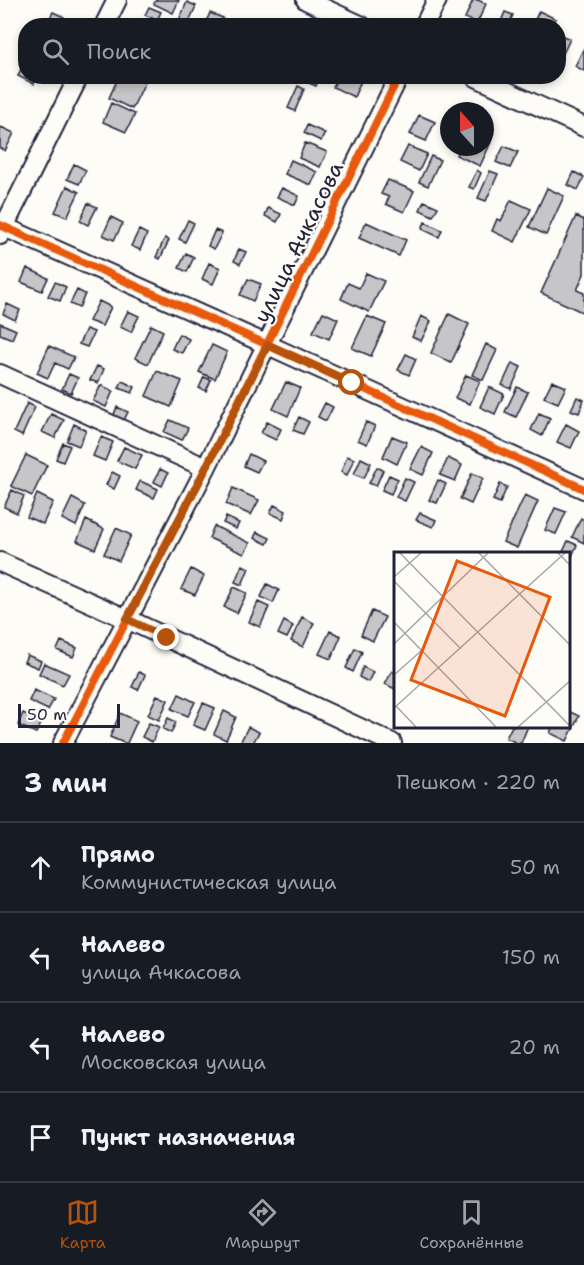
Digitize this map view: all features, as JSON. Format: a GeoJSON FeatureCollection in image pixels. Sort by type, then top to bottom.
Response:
{"type":"FeatureCollection","features":[{"type":"Feature","properties":{"kind":"street"},"geometry":{"type":"LineString","coordinates":[[108,18],[117,0]]}},
{"type":"Feature","properties":{"kind":"street"},"geometry":{"type":"LineString","coordinates":[[306,0],[345,18]]}},
{"type":"Feature","properties":{"kind":"street"},"geometry":{"type":"LineString","coordinates":[[428,18],[437,0]]}},
{"type":"Feature","properties":{"kind":"street"},"geometry":{"type":"LineString","coordinates":[[75,84],[1,229],[268,345],[584,489]]}},
{"type":"Feature","properties":{"kind":"street","name":"улица Ачкасова"},"geometry":{"type":"LineString","coordinates":[[63,743],[268,345],[395,84]]}},
{"type":"Feature","properties":{"kind":"street"},"geometry":{"type":"LineString","coordinates":[[491,84],[584,127]]}},
{"type":"Feature","properties":{"kind":"street"},"geometry":{"type":"LineString","coordinates":[[0,374],[206,468]]}},
{"type":"Feature","properties":{"kind":"street"},"geometry":{"type":"LineString","coordinates":[[0,562],[392,743]]}},
{"type":"Feature","properties":{"kind":"building"},"geometry":{"type":"Polygon","coordinates":[[[156,0],[179,0],[173,13],[154,4],[156,0]]]}},
{"type":"Feature","properties":{"kind":"building"},"geometry":{"type":"Polygon","coordinates":[[[473,0],[486,4],[479,18],[465,18],[473,0]]]}},
{"type":"Feature","properties":{"kind":"building"},"geometry":{"type":"Polygon","coordinates":[[[187,2],[196,6],[191,18],[180,18],[187,2]]]}},
{"type":"Feature","properties":{"kind":"building"},"geometry":{"type":"Polygon","coordinates":[[[149,7],[161,12],[158,18],[145,15],[149,7]]]}},
{"type":"Feature","properties":{"kind":"building"},"geometry":{"type":"Polygon","coordinates":[[[539,11],[554,18],[536,18],[539,11]]]}},
{"type":"Feature","properties":{"kind":"building"},"geometry":{"type":"Polygon","coordinates":[[[53,12],[64,17],[63,18],[50,18],[53,12]]]}},
{"type":"Feature","properties":{"kind":"building"},"geometry":{"type":"Polygon","coordinates":[[[505,12],[513,15],[512,18],[502,18],[505,12]]]}},
{"type":"Feature","properties":{"kind":"building"},"geometry":{"type":"Polygon","coordinates":[[[210,13],[223,18],[208,18],[210,13]]]}},
{"type":"Feature","properties":{"kind":"building"},"geometry":{"type":"Polygon","coordinates":[[[584,48],[584,71],[575,66],[584,48]]]}},
{"type":"Feature","properties":{"kind":"building"},"geometry":{"type":"Polygon","coordinates":[[[115,84],[144,84],[132,109],[109,98],[115,84]]]}},
{"type":"Feature","properties":{"kind":"building"},"geometry":{"type":"Polygon","coordinates":[[[334,84],[360,84],[354,97],[333,87],[334,84]]]}},
{"type":"Feature","properties":{"kind":"building"},"geometry":{"type":"Polygon","coordinates":[[[298,86],[304,89],[295,111],[288,108],[298,86]]]}},
{"type":"Feature","properties":{"kind":"building"},"geometry":{"type":"Polygon","coordinates":[[[111,103],[135,114],[126,132],[103,122],[111,103]]]}},
{"type":"Feature","properties":{"kind":"building"},"geometry":{"type":"Polygon","coordinates":[[[419,115],[435,122],[426,141],[410,134],[419,115]]]}},
{"type":"Feature","properties":{"kind":"building"},"geometry":{"type":"Polygon","coordinates":[[[307,125],[325,133],[321,141],[304,133],[307,125]]]}},
{"type":"Feature","properties":{"kind":"building"},"geometry":{"type":"Polygon","coordinates":[[[1,127],[14,133],[5,151],[0,148],[1,127]]]}},
{"type":"Feature","properties":{"kind":"building"},"geometry":{"type":"Polygon","coordinates":[[[305,143],[327,152],[320,167],[299,158],[305,143]]]}},
{"type":"Feature","properties":{"kind":"building"},"geometry":{"type":"Polygon","coordinates":[[[408,146],[427,154],[419,171],[400,162],[408,146]]]}},
{"type":"Feature","properties":{"kind":"building"},"geometry":{"type":"Polygon","coordinates":[[[504,146],[518,152],[510,168],[496,162],[504,146]]]}},
{"type":"Feature","properties":{"kind":"building"},"geometry":{"type":"Polygon","coordinates":[[[431,156],[440,160],[428,186],[419,182],[431,156]]]}},
{"type":"Feature","properties":{"kind":"building"},"geometry":{"type":"Polygon","coordinates":[[[458,156],[485,156],[480,166],[458,156]]]}},
{"type":"Feature","properties":{"kind":"building"},"geometry":{"type":"Polygon","coordinates":[[[291,160],[317,172],[311,185],[285,174],[291,160]]]}},
{"type":"Feature","properties":{"kind":"building"},"geometry":{"type":"Polygon","coordinates":[[[74,164],[86,170],[79,184],[67,179],[74,164]]]}},
{"type":"Feature","properties":{"kind":"building"},"geometry":{"type":"Polygon","coordinates":[[[477,170],[481,173],[474,189],[469,187],[477,170]]]}},
{"type":"Feature","properties":{"kind":"building"},"geometry":{"type":"Polygon","coordinates":[[[490,171],[498,174],[486,201],[478,198],[490,171]]]}},
{"type":"Feature","properties":{"kind":"building"},"geometry":{"type":"Polygon","coordinates":[[[574,172],[584,177],[578,190],[568,185],[574,172]]]}},
{"type":"Feature","properties":{"kind":"building"},"geometry":{"type":"Polygon","coordinates":[[[388,180],[414,191],[404,212],[386,204],[389,197],[381,194],[388,180]]]}},
{"type":"Feature","properties":{"kind":"building"},"geometry":{"type":"Polygon","coordinates":[[[67,186],[79,192],[67,217],[55,212],[67,186]]]}},
{"type":"Feature","properties":{"kind":"building"},"geometry":{"type":"Polygon","coordinates":[[[282,188],[299,196],[295,205],[277,197],[282,188]]]}},
{"type":"Feature","properties":{"kind":"building"},"geometry":{"type":"Polygon","coordinates":[[[547,188],[564,196],[546,235],[529,227],[547,188]]]}},
{"type":"Feature","properties":{"kind":"building"},"geometry":{"type":"Polygon","coordinates":[[[511,200],[531,209],[515,242],[492,231],[497,219],[501,221],[511,200]]]}},
{"type":"Feature","properties":{"kind":"building"},"geometry":{"type":"Polygon","coordinates":[[[424,201],[438,207],[433,216],[420,210],[424,201]]]}},
{"type":"Feature","properties":{"kind":"building"},"geometry":{"type":"Polygon","coordinates":[[[88,203],[97,207],[88,225],[80,221],[88,203]]]}},
{"type":"Feature","properties":{"kind":"building"},"geometry":{"type":"Polygon","coordinates":[[[268,208],[281,214],[277,222],[265,216],[268,208]]]}},
{"type":"Feature","properties":{"kind":"building"},"geometry":{"type":"Polygon","coordinates":[[[576,216],[584,220],[584,274],[577,290],[584,293],[584,313],[541,293],[576,216]]]}},
{"type":"Feature","properties":{"kind":"building"},"geometry":{"type":"Polygon","coordinates":[[[111,217],[123,223],[114,240],[103,235],[111,217]]]}},
{"type":"Feature","properties":{"kind":"building"},"geometry":{"type":"Polygon","coordinates":[[[188,220],[194,223],[185,242],[179,239],[188,220]]]}},
{"type":"Feature","properties":{"kind":"building"},"geometry":{"type":"Polygon","coordinates":[[[366,222],[406,240],[399,256],[359,238],[366,222]]]}},
{"type":"Feature","properties":{"kind":"building"},"geometry":{"type":"Polygon","coordinates":[[[425,222],[442,230],[439,237],[422,229],[425,222]]]}},
{"type":"Feature","properties":{"kind":"building"},"geometry":{"type":"Polygon","coordinates":[[[139,230],[147,234],[140,250],[131,246],[139,230]]]}},
{"type":"Feature","properties":{"kind":"building"},"geometry":{"type":"Polygon","coordinates":[[[215,230],[222,233],[214,249],[208,246],[215,230]]]}},
{"type":"Feature","properties":{"kind":"building"},"geometry":{"type":"Polygon","coordinates":[[[165,238],[169,240],[160,259],[156,257],[165,238]]]}},
{"type":"Feature","properties":{"kind":"building"},"geometry":{"type":"Polygon","coordinates":[[[239,249],[246,252],[240,264],[234,261],[239,249]]]}},
{"type":"Feature","properties":{"kind":"building"},"geometry":{"type":"Polygon","coordinates":[[[186,253],[194,257],[187,272],[179,268],[186,253]]]}},
{"type":"Feature","properties":{"kind":"building"},"geometry":{"type":"Polygon","coordinates":[[[209,263],[220,268],[213,284],[202,279],[209,263]]]}},
{"type":"Feature","properties":{"kind":"building"},"geometry":{"type":"Polygon","coordinates":[[[27,268],[48,278],[42,291],[21,282],[27,268]]]}},
{"type":"Feature","properties":{"kind":"building"},"geometry":{"type":"Polygon","coordinates":[[[366,273],[384,281],[369,312],[341,299],[348,283],[359,288],[366,273]]]}},
{"type":"Feature","properties":{"kind":"building"},"geometry":{"type":"Polygon","coordinates":[[[248,279],[261,284],[253,301],[240,295],[248,279]]]}},
{"type":"Feature","properties":{"kind":"building"},"geometry":{"type":"Polygon","coordinates":[[[55,282],[66,287],[60,301],[48,296],[55,282]]]}},
{"type":"Feature","properties":{"kind":"building"},"geometry":{"type":"Polygon","coordinates":[[[77,290],[85,294],[79,308],[70,304],[77,290]]]}},
{"type":"Feature","properties":{"kind":"building"},"geometry":{"type":"Polygon","coordinates":[[[99,301],[111,307],[102,326],[89,321],[99,301]]]}},
{"type":"Feature","properties":{"kind":"building"},"geometry":{"type":"Polygon","coordinates":[[[7,304],[20,310],[15,320],[3,314],[7,304]]]}},
{"type":"Feature","properties":{"kind":"building"},"geometry":{"type":"Polygon","coordinates":[[[128,311],[139,316],[131,332],[120,327],[128,311]]]}},
{"type":"Feature","properties":{"kind":"building"},"geometry":{"type":"Polygon","coordinates":[[[323,312],[338,319],[329,339],[313,332],[323,312]]]}},
{"type":"Feature","properties":{"kind":"building"},"geometry":{"type":"Polygon","coordinates":[[[449,314],[469,324],[451,363],[431,353],[449,314]]]}},
{"type":"Feature","properties":{"kind":"building"},"geometry":{"type":"Polygon","coordinates":[[[367,316],[386,324],[371,356],[352,348],[367,316]]]}},
{"type":"Feature","properties":{"kind":"building"},"geometry":{"type":"Polygon","coordinates":[[[421,316],[431,321],[421,341],[412,337],[421,316]]]}},
{"type":"Feature","properties":{"kind":"building"},"geometry":{"type":"Polygon","coordinates":[[[0,323],[16,330],[12,339],[0,334],[0,323]]]}},
{"type":"Feature","properties":{"kind":"building"},"geometry":{"type":"Polygon","coordinates":[[[151,325],[163,331],[148,364],[135,358],[151,325]]]}},
{"type":"Feature","properties":{"kind":"building"},"geometry":{"type":"Polygon","coordinates":[[[86,329],[94,332],[87,347],[79,344],[86,329]]]}},
{"type":"Feature","properties":{"kind":"building"},"geometry":{"type":"Polygon","coordinates":[[[179,334],[189,339],[182,353],[172,349],[179,334]]]}},
{"type":"Feature","properties":{"kind":"building"},"geometry":{"type":"Polygon","coordinates":[[[486,344],[497,350],[483,380],[472,375],[486,344]]]}},
{"type":"Feature","properties":{"kind":"building"},"geometry":{"type":"Polygon","coordinates":[[[212,345],[227,352],[215,379],[199,372],[212,345]]]}},
{"type":"Feature","properties":{"kind":"building"},"geometry":{"type":"Polygon","coordinates":[[[49,346],[74,357],[68,369],[55,363],[48,378],[37,373],[49,346]]]}},
{"type":"Feature","properties":{"kind":"building"},"geometry":{"type":"Polygon","coordinates":[[[406,354],[416,359],[409,375],[398,370],[406,354]]]}},
{"type":"Feature","properties":{"kind":"building"},"geometry":{"type":"Polygon","coordinates":[[[512,363],[521,367],[511,389],[502,385],[512,363]]]}},
{"type":"Feature","properties":{"kind":"building"},"geometry":{"type":"Polygon","coordinates":[[[97,366],[104,369],[98,383],[90,380],[97,366]]]}},
{"type":"Feature","properties":{"kind":"building"},"geometry":{"type":"Polygon","coordinates":[[[157,371],[182,381],[171,407],[146,396],[157,371]]]}},
{"type":"Feature","properties":{"kind":"building"},"geometry":{"type":"Polygon","coordinates":[[[69,374],[78,378],[71,393],[62,389],[69,374]]]}},
{"type":"Feature","properties":{"kind":"building"},"geometry":{"type":"Polygon","coordinates":[[[466,375],[480,381],[470,404],[455,398],[466,375]]]}},
{"type":"Feature","properties":{"kind":"building"},"geometry":{"type":"Polygon","coordinates":[[[204,377],[211,380],[206,391],[199,388],[204,377]]]}},
{"type":"Feature","properties":{"kind":"building"},"geometry":{"type":"Polygon","coordinates":[[[122,381],[135,387],[132,393],[119,388],[122,381]]]}},
{"type":"Feature","properties":{"kind":"building"},"geometry":{"type":"Polygon","coordinates":[[[552,381],[566,387],[558,403],[544,397],[552,381]]]}},
{"type":"Feature","properties":{"kind":"building"},"geometry":{"type":"Polygon","coordinates":[[[286,382],[300,388],[288,416],[273,409],[286,382]]]}},
{"type":"Feature","properties":{"kind":"building"},"geometry":{"type":"Polygon","coordinates":[[[101,385],[113,391],[106,407],[93,401],[101,385]]]}},
{"type":"Feature","properties":{"kind":"building"},"geometry":{"type":"Polygon","coordinates":[[[489,387],[504,394],[495,414],[480,407],[489,387]]]}},
{"type":"Feature","properties":{"kind":"building"},"geometry":{"type":"Polygon","coordinates":[[[517,387],[528,392],[516,417],[505,412],[517,387]]]}},
{"type":"Feature","properties":{"kind":"building"},"geometry":{"type":"Polygon","coordinates":[[[577,397],[584,400],[579,413],[571,410],[577,397]]]}},
{"type":"Feature","properties":{"kind":"building"},"geometry":{"type":"Polygon","coordinates":[[[27,403],[35,407],[22,436],[14,432],[27,403]]]}},
{"type":"Feature","properties":{"kind":"building"},"geometry":{"type":"Polygon","coordinates":[[[325,403],[333,407],[326,421],[318,417],[325,403]]]}},
{"type":"Feature","properties":{"kind":"building"},"geometry":{"type":"Polygon","coordinates":[[[117,407],[128,412],[123,422],[113,417],[117,407]]]}},
{"type":"Feature","properties":{"kind":"building"},"geometry":{"type":"Polygon","coordinates":[[[539,413],[550,418],[542,436],[531,430],[539,413]]]}},
{"type":"Feature","properties":{"kind":"building"},"geometry":{"type":"Polygon","coordinates":[[[51,414],[64,420],[55,438],[42,432],[51,414]]]}},
{"type":"Feature","properties":{"kind":"building"},"geometry":{"type":"Polygon","coordinates":[[[299,417],[309,422],[303,434],[293,430],[299,417]]]}},
{"type":"Feature","properties":{"kind":"building"},"geometry":{"type":"Polygon","coordinates":[[[170,420],[188,428],[182,440],[164,432],[170,420]]]}},
{"type":"Feature","properties":{"kind":"building"},"geometry":{"type":"Polygon","coordinates":[[[267,422],[281,429],[276,440],[261,433],[267,422]]]}},
{"type":"Feature","properties":{"kind":"building"},"geometry":{"type":"Polygon","coordinates":[[[366,422],[375,426],[367,444],[358,440],[366,422]]]}},
{"type":"Feature","properties":{"kind":"building"},"geometry":{"type":"Polygon","coordinates":[[[74,424],[86,430],[79,446],[67,441],[74,424]]]}},
{"type":"Feature","properties":{"kind":"building"},"geometry":{"type":"Polygon","coordinates":[[[566,424],[579,431],[571,448],[557,442],[566,424]]]}},
{"type":"Feature","properties":{"kind":"building"},"geometry":{"type":"Polygon","coordinates":[[[392,436],[407,442],[397,464],[383,457],[392,436]]]}},
{"type":"Feature","properties":{"kind":"building"},"geometry":{"type":"Polygon","coordinates":[[[101,437],[113,442],[105,461],[93,456],[101,437]]]}},
{"type":"Feature","properties":{"kind":"building"},"geometry":{"type":"Polygon","coordinates":[[[63,443],[70,446],[63,462],[56,459],[63,443]]]}},
{"type":"Feature","properties":{"kind":"building"},"geometry":{"type":"Polygon","coordinates":[[[124,447],[142,455],[135,469],[117,461],[124,447]]]}},
{"type":"Feature","properties":{"kind":"building"},"geometry":{"type":"Polygon","coordinates":[[[421,447],[433,453],[423,475],[410,469],[421,447]]]}},
{"type":"Feature","properties":{"kind":"building"},"geometry":{"type":"Polygon","coordinates":[[[249,454],[263,461],[257,472],[244,466],[249,454]]]}},
{"type":"Feature","properties":{"kind":"building"},"geometry":{"type":"Polygon","coordinates":[[[26,455],[47,465],[32,496],[11,486],[26,455]]]}},
{"type":"Feature","properties":{"kind":"building"},"geometry":{"type":"Polygon","coordinates":[[[347,456],[354,459],[347,475],[341,472],[347,456]]]}},
{"type":"Feature","properties":{"kind":"building"},"geometry":{"type":"Polygon","coordinates":[[[361,458],[371,463],[364,478],[354,474],[361,458]]]}},
{"type":"Feature","properties":{"kind":"building"},"geometry":{"type":"Polygon","coordinates":[[[448,458],[462,465],[455,481],[440,475],[448,458]]]}},
{"type":"Feature","properties":{"kind":"building"},"geometry":{"type":"Polygon","coordinates":[[[377,467],[383,470],[376,486],[369,483],[377,467]]]}},
{"type":"Feature","properties":{"kind":"building"},"geometry":{"type":"Polygon","coordinates":[[[160,469],[168,473],[162,486],[154,482],[160,469]]]}},
{"type":"Feature","properties":{"kind":"building"},"geometry":{"type":"Polygon","coordinates":[[[112,472],[120,476],[114,489],[106,485],[112,472]]]}},
{"type":"Feature","properties":{"kind":"building"},"geometry":{"type":"Polygon","coordinates":[[[472,473],[483,478],[471,504],[460,499],[472,473]]]}},
{"type":"Feature","properties":{"kind":"building"},"geometry":{"type":"Polygon","coordinates":[[[389,475],[398,479],[391,494],[382,490],[389,475]]]}},
{"type":"Feature","properties":{"kind":"building"},"geometry":{"type":"Polygon","coordinates":[[[405,478],[414,482],[405,501],[396,497],[405,478]]]}},
{"type":"Feature","properties":{"kind":"building"},"geometry":{"type":"Polygon","coordinates":[[[438,480],[446,484],[437,503],[429,500],[438,480]]]}},
{"type":"Feature","properties":{"kind":"building"},"geometry":{"type":"Polygon","coordinates":[[[140,481],[158,489],[154,498],[136,490],[140,481]]]}},
{"type":"Feature","properties":{"kind":"building"},"geometry":{"type":"Polygon","coordinates":[[[500,484],[507,487],[500,503],[493,500],[500,484]]]}},
{"type":"Feature","properties":{"kind":"building"},"geometry":{"type":"Polygon","coordinates":[[[233,488],[259,500],[251,515],[226,504],[233,488]]]}},
{"type":"Feature","properties":{"kind":"building"},"geometry":{"type":"Polygon","coordinates":[[[12,490],[24,496],[17,513],[4,507],[12,490]]]}},
{"type":"Feature","properties":{"kind":"building"},"geometry":{"type":"Polygon","coordinates":[[[37,494],[53,502],[43,524],[27,517],[37,494]]]}},
{"type":"Feature","properties":{"kind":"building"},"geometry":{"type":"Polygon","coordinates":[[[525,495],[538,501],[517,548],[503,542],[525,495]]]}},
{"type":"Feature","properties":{"kind":"building"},"geometry":{"type":"Polygon","coordinates":[[[72,498],[85,505],[76,526],[62,519],[72,498]]]}},
{"type":"Feature","properties":{"kind":"building"},"geometry":{"type":"Polygon","coordinates":[[[274,505],[286,511],[283,519],[270,513],[274,505]]]}},
{"type":"Feature","properties":{"kind":"building"},"geometry":{"type":"Polygon","coordinates":[[[555,508],[566,512],[556,534],[545,530],[555,508]]]}},
{"type":"Feature","properties":{"kind":"building"},"geometry":{"type":"Polygon","coordinates":[[[420,513],[436,520],[433,527],[416,520],[420,513]]]}},
{"type":"Feature","properties":{"kind":"building"},"geometry":{"type":"Polygon","coordinates":[[[226,517],[239,523],[236,529],[223,523],[226,517]]]}},
{"type":"Feature","properties":{"kind":"building"},"geometry":{"type":"Polygon","coordinates":[[[581,518],[584,520],[584,543],[572,537],[581,518]]]}},
{"type":"Feature","properties":{"kind":"building"},"geometry":{"type":"Polygon","coordinates":[[[86,520],[104,529],[95,549],[77,541],[86,520]]]}},
{"type":"Feature","properties":{"kind":"building"},"geometry":{"type":"Polygon","coordinates":[[[214,526],[250,543],[244,554],[209,538],[214,526]]]}},
{"type":"Feature","properties":{"kind":"building"},"geometry":{"type":"Polygon","coordinates":[[[116,528],[131,535],[119,561],[104,554],[116,528]]]}},
{"type":"Feature","properties":{"kind":"building"},"geometry":{"type":"Polygon","coordinates":[[[257,532],[270,538],[267,544],[254,538],[257,532]]]}},
{"type":"Feature","properties":{"kind":"building"},"geometry":{"type":"Polygon","coordinates":[[[568,541],[577,545],[569,563],[569,552],[563,552],[568,541]]]}},
{"type":"Feature","properties":{"kind":"building"},"geometry":{"type":"Polygon","coordinates":[[[242,565],[249,568],[242,585],[235,582],[242,565]]]}},
{"type":"Feature","properties":{"kind":"building"},"geometry":{"type":"Polygon","coordinates":[[[191,569],[204,576],[195,595],[181,589],[191,569]]]}},
{"type":"Feature","properties":{"kind":"building"},"geometry":{"type":"Polygon","coordinates":[[[267,584],[279,590],[273,603],[261,597],[267,584]]]}},
{"type":"Feature","properties":{"kind":"building"},"geometry":{"type":"Polygon","coordinates":[[[234,587],[247,593],[237,613],[224,607],[234,587]]]}},
{"type":"Feature","properties":{"kind":"building"},"geometry":{"type":"Polygon","coordinates":[[[258,602],[269,607],[260,627],[249,622],[258,602]]]}},
{"type":"Feature","properties":{"kind":"building"},"geometry":{"type":"Polygon","coordinates":[[[372,611],[385,617],[373,641],[361,635],[372,611]]]}},
{"type":"Feature","properties":{"kind":"building"},"geometry":{"type":"Polygon","coordinates":[[[302,617],[314,623],[303,647],[291,641],[302,617]]]}},
{"type":"Feature","properties":{"kind":"building"},"geometry":{"type":"Polygon","coordinates":[[[284,621],[293,626],[287,638],[278,634],[284,621]]]}},
{"type":"Feature","properties":{"kind":"building"},"geometry":{"type":"Polygon","coordinates":[[[330,631],[341,636],[331,659],[319,654],[330,631]]]}},
{"type":"Feature","properties":{"kind":"building"},"geometry":{"type":"Polygon","coordinates":[[[61,641],[77,648],[73,657],[57,650],[61,641]]]}},
{"type":"Feature","properties":{"kind":"building"},"geometry":{"type":"Polygon","coordinates":[[[355,648],[362,652],[353,672],[346,668],[355,648]]]}},
{"type":"Feature","properties":{"kind":"building"},"geometry":{"type":"Polygon","coordinates":[[[27,655],[41,661],[38,668],[24,662],[27,655]]]}},
{"type":"Feature","properties":{"kind":"building"},"geometry":{"type":"Polygon","coordinates":[[[44,663],[69,674],[63,685],[39,674],[44,663]]]}},
{"type":"Feature","properties":{"kind":"building"},"geometry":{"type":"Polygon","coordinates":[[[363,667],[373,672],[368,682],[359,677],[363,667]]]}},
{"type":"Feature","properties":{"kind":"building"},"geometry":{"type":"Polygon","coordinates":[[[392,671],[394,672],[394,688],[385,684],[392,671]]]}},
{"type":"Feature","properties":{"kind":"building"},"geometry":{"type":"Polygon","coordinates":[[[139,672],[145,675],[138,690],[132,687],[139,672]]]}},
{"type":"Feature","properties":{"kind":"building"},"geometry":{"type":"Polygon","coordinates":[[[34,690],[54,699],[48,710],[29,701],[34,690]]]}},
{"type":"Feature","properties":{"kind":"building"},"geometry":{"type":"Polygon","coordinates":[[[179,694],[195,702],[188,716],[172,709],[179,694]]]}},
{"type":"Feature","properties":{"kind":"building"},"geometry":{"type":"Polygon","coordinates":[[[157,695],[168,700],[159,720],[148,715],[157,695]]]}},
{"type":"Feature","properties":{"kind":"building"},"geometry":{"type":"Polygon","coordinates":[[[203,703],[215,708],[205,730],[193,725],[203,703]]]}},
{"type":"Feature","properties":{"kind":"building"},"geometry":{"type":"Polygon","coordinates":[[[224,711],[236,717],[226,740],[214,734],[224,711]]]}},
{"type":"Feature","properties":{"kind":"building"},"geometry":{"type":"Polygon","coordinates":[[[569,711],[579,716],[567,741],[550,733],[552,728],[569,728],[569,711]]]}},
{"type":"Feature","properties":{"kind":"building"},"geometry":{"type":"Polygon","coordinates":[[[23,713],[42,722],[36,733],[18,725],[23,713]]]}},
{"type":"Feature","properties":{"kind":"building"},"geometry":{"type":"Polygon","coordinates":[[[120,713],[137,721],[127,743],[110,737],[120,713]]]}},
{"type":"Feature","properties":{"kind":"building"},"geometry":{"type":"Polygon","coordinates":[[[168,718],[176,722],[171,733],[163,729],[168,718]]]}},
{"type":"Feature","properties":{"kind":"building"},"geometry":{"type":"Polygon","coordinates":[[[149,723],[159,727],[152,742],[142,737],[149,723]]]}},
{"type":"Feature","properties":{"kind":"building"},"geometry":{"type":"Polygon","coordinates":[[[248,727],[259,732],[253,743],[240,743],[248,727]]]}},
{"type":"Feature","properties":{"kind":"building"},"geometry":{"type":"Polygon","coordinates":[[[511,728],[527,728],[521,743],[506,738],[511,728]]]}},
{"type":"Feature","properties":{"kind":"cycle path"},"geometry":{"type":"LineString","coordinates":[[63,743],[206,468],[395,84]]}},
{"type":"Feature","properties":{"kind":"cycle path"},"geometry":{"type":"LineString","coordinates":[[0,225],[584,489]]}},
{"type":"Feature","properties":{"kind":"route"},"geometry":{"type":"LineString","coordinates":[[167,638],[127,619],[268,345],[352,383]]}}]}
